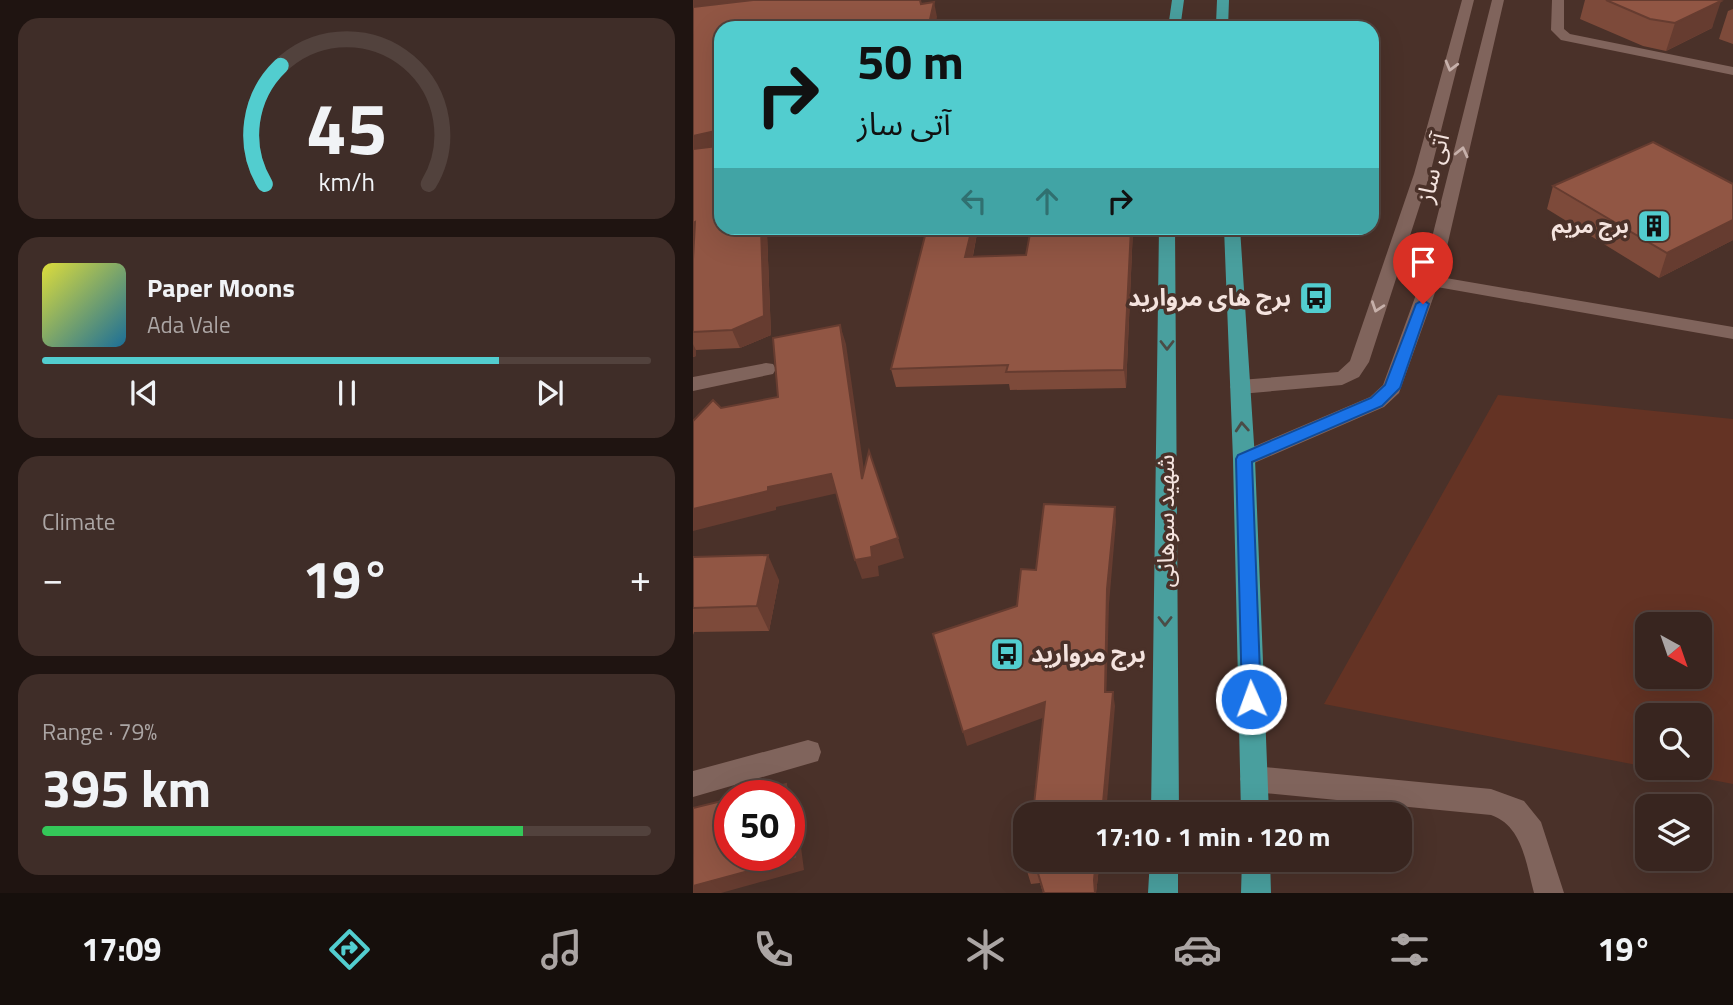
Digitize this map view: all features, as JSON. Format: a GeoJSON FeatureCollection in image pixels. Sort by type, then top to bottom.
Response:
{"type":"FeatureCollection","features":[{"type":"Feature","properties":{"kind":"main road"},"geometry":{"type":"LineString","coordinates":[[1175,21],[1178,0]]}},
{"type":"Feature","properties":{"kind":"main road"},"geometry":{"type":"LineString","coordinates":[[1222,21],[1223,0]]}},
{"type":"Feature","properties":{"kind":"main road","name":"شهید سوهانی"},"geometry":{"type":"LineString","coordinates":[[1165,802],[1167,235]]}},
{"type":"Feature","properties":{"kind":"main road"},"geometry":{"type":"LineString","coordinates":[[1232,235],[1244,459],[1255,802]]}},
{"type":"Feature","properties":{"kind":"main road"},"geometry":{"type":"LineString","coordinates":[[1163,893],[1164,872]]}},
{"type":"Feature","properties":{"kind":"main road"},"geometry":{"type":"LineString","coordinates":[[1256,872],[1256,893]]}},
{"type":"Feature","properties":{"kind":"street","name":"آتی ساز"},"geometry":{"type":"LineString","coordinates":[[1240,387],[1342,378],[1352,372],[1359,362],[1422,174],[1468,0]]}},
{"type":"Feature","properties":{"kind":"street","name":"آتی ساز"},"geometry":{"type":"LineString","coordinates":[[1244,459],[1377,402],[1392,388],[1432,274],[1497,0]]}},
{"type":"Feature","properties":{"kind":"street"},"geometry":{"type":"LineString","coordinates":[[1558,0],[1557,30],[1566,37],[1733,71]]}},
{"type":"Feature","properties":{"kind":"street"},"geometry":{"type":"LineString","coordinates":[[1422,174],[1456,179]]}},
{"type":"Feature","properties":{"kind":"street"},"geometry":{"type":"LineString","coordinates":[[1432,274],[1733,320]]}},
{"type":"Feature","properties":{"kind":"street"},"geometry":{"type":"LineString","coordinates":[[1432,274],[1733,333]]}},
{"type":"Feature","properties":{"kind":"street"},"geometry":{"type":"LineString","coordinates":[[693,384],[766,369]]}},
{"type":"Feature","properties":{"kind":"street"},"geometry":{"type":"LineString","coordinates":[[693,784],[808,751]]}},
{"type":"Feature","properties":{"kind":"street"},"geometry":{"type":"LineString","coordinates":[[1254,779],[1491,802],[1514,810],[1531,832],[1549,893]]}},
{"type":"Feature","properties":{"kind":"shaded area"},"geometry":{"type":"Polygon","coordinates":[[[1498,395],[1733,419],[1733,784],[1712,780],[1712,703],[1635,703],[1635,765],[1324,704],[1498,395]]]}},
{"type":"Feature","properties":{"kind":"building"},"geometry":{"type":"Polygon","coordinates":[[[753,0],[920,0],[921,4],[934,2],[930,21],[714,21],[714,131],[693,136],[693,7],[753,0]]]}},
{"type":"Feature","properties":{"kind":"building"},"geometry":{"type":"Polygon","coordinates":[[[1606,0],[1721,1],[1675,23],[1650,19],[1606,0]]]}},
{"type":"Feature","properties":{"kind":"building","name":"برج مریم"},"geometry":{"type":"Polygon","coordinates":[[[1653,142],[1733,184],[1733,220],[1667,253],[1553,186],[1653,142]]]}},
{"type":"Feature","properties":{"kind":"building"},"geometry":{"type":"Polygon","coordinates":[[[714,146],[714,235],[761,235],[764,316],[732,330],[693,332],[693,149],[714,146]]]}},
{"type":"Feature","properties":{"kind":"building"},"geometry":{"type":"Polygon","coordinates":[[[925,235],[970,235],[965,257],[1026,255],[1030,235],[1131,235],[1124,370],[1006,372],[1008,365],[891,369],[925,235]]]}},
{"type":"Feature","properties":{"kind":"building"},"geometry":{"type":"Polygon","coordinates":[[[840,325],[862,479],[869,451],[898,538],[871,547],[872,557],[855,560],[831,474],[768,487],[768,491],[693,509],[693,421],[713,400],[721,408],[778,397],[773,338],[840,325]]]}},
{"type":"Feature","properties":{"kind":"building"},"geometry":{"type":"Polygon","coordinates":[[[1044,504],[1115,507],[1107,589],[1105,692],[1113,692],[1103,802],[1034,802],[1045,702],[963,732],[933,634],[1017,606],[1021,569],[1036,570],[1044,504]]]}},
{"type":"Feature","properties":{"kind":"building"},"geometry":{"type":"Polygon","coordinates":[[[768,555],[757,606],[693,608],[693,557],[768,555]]]}},
{"type":"Feature","properties":{"kind":"building"},"geometry":{"type":"Polygon","coordinates":[[[714,803],[714,871],[749,871],[693,886],[693,808],[714,803]]]}},
{"type":"Feature","properties":{"kind":"building"},"geometry":{"type":"Polygon","coordinates":[[[1038,872],[1095,872],[1095,893],[1044,893],[1038,872]]]}},
{"type":"Feature","properties":{"kind":"place","name":"برج مریم"},"geometry":{"type":"Point","coordinates":[1654,226]}},
{"type":"Feature","properties":{"kind":"place","name":"برج های مروارید"},"geometry":{"type":"Point","coordinates":[1316,298]}},
{"type":"Feature","properties":{"kind":"place","name":"برج مروارید"},"geometry":{"type":"Point","coordinates":[1007,654]}},
{"type":"Feature","properties":{"kind":"route"},"geometry":{"type":"LineString","coordinates":[[1251,699],[1244,459],[1377,402],[1392,388],[1423,304]]}}]}
